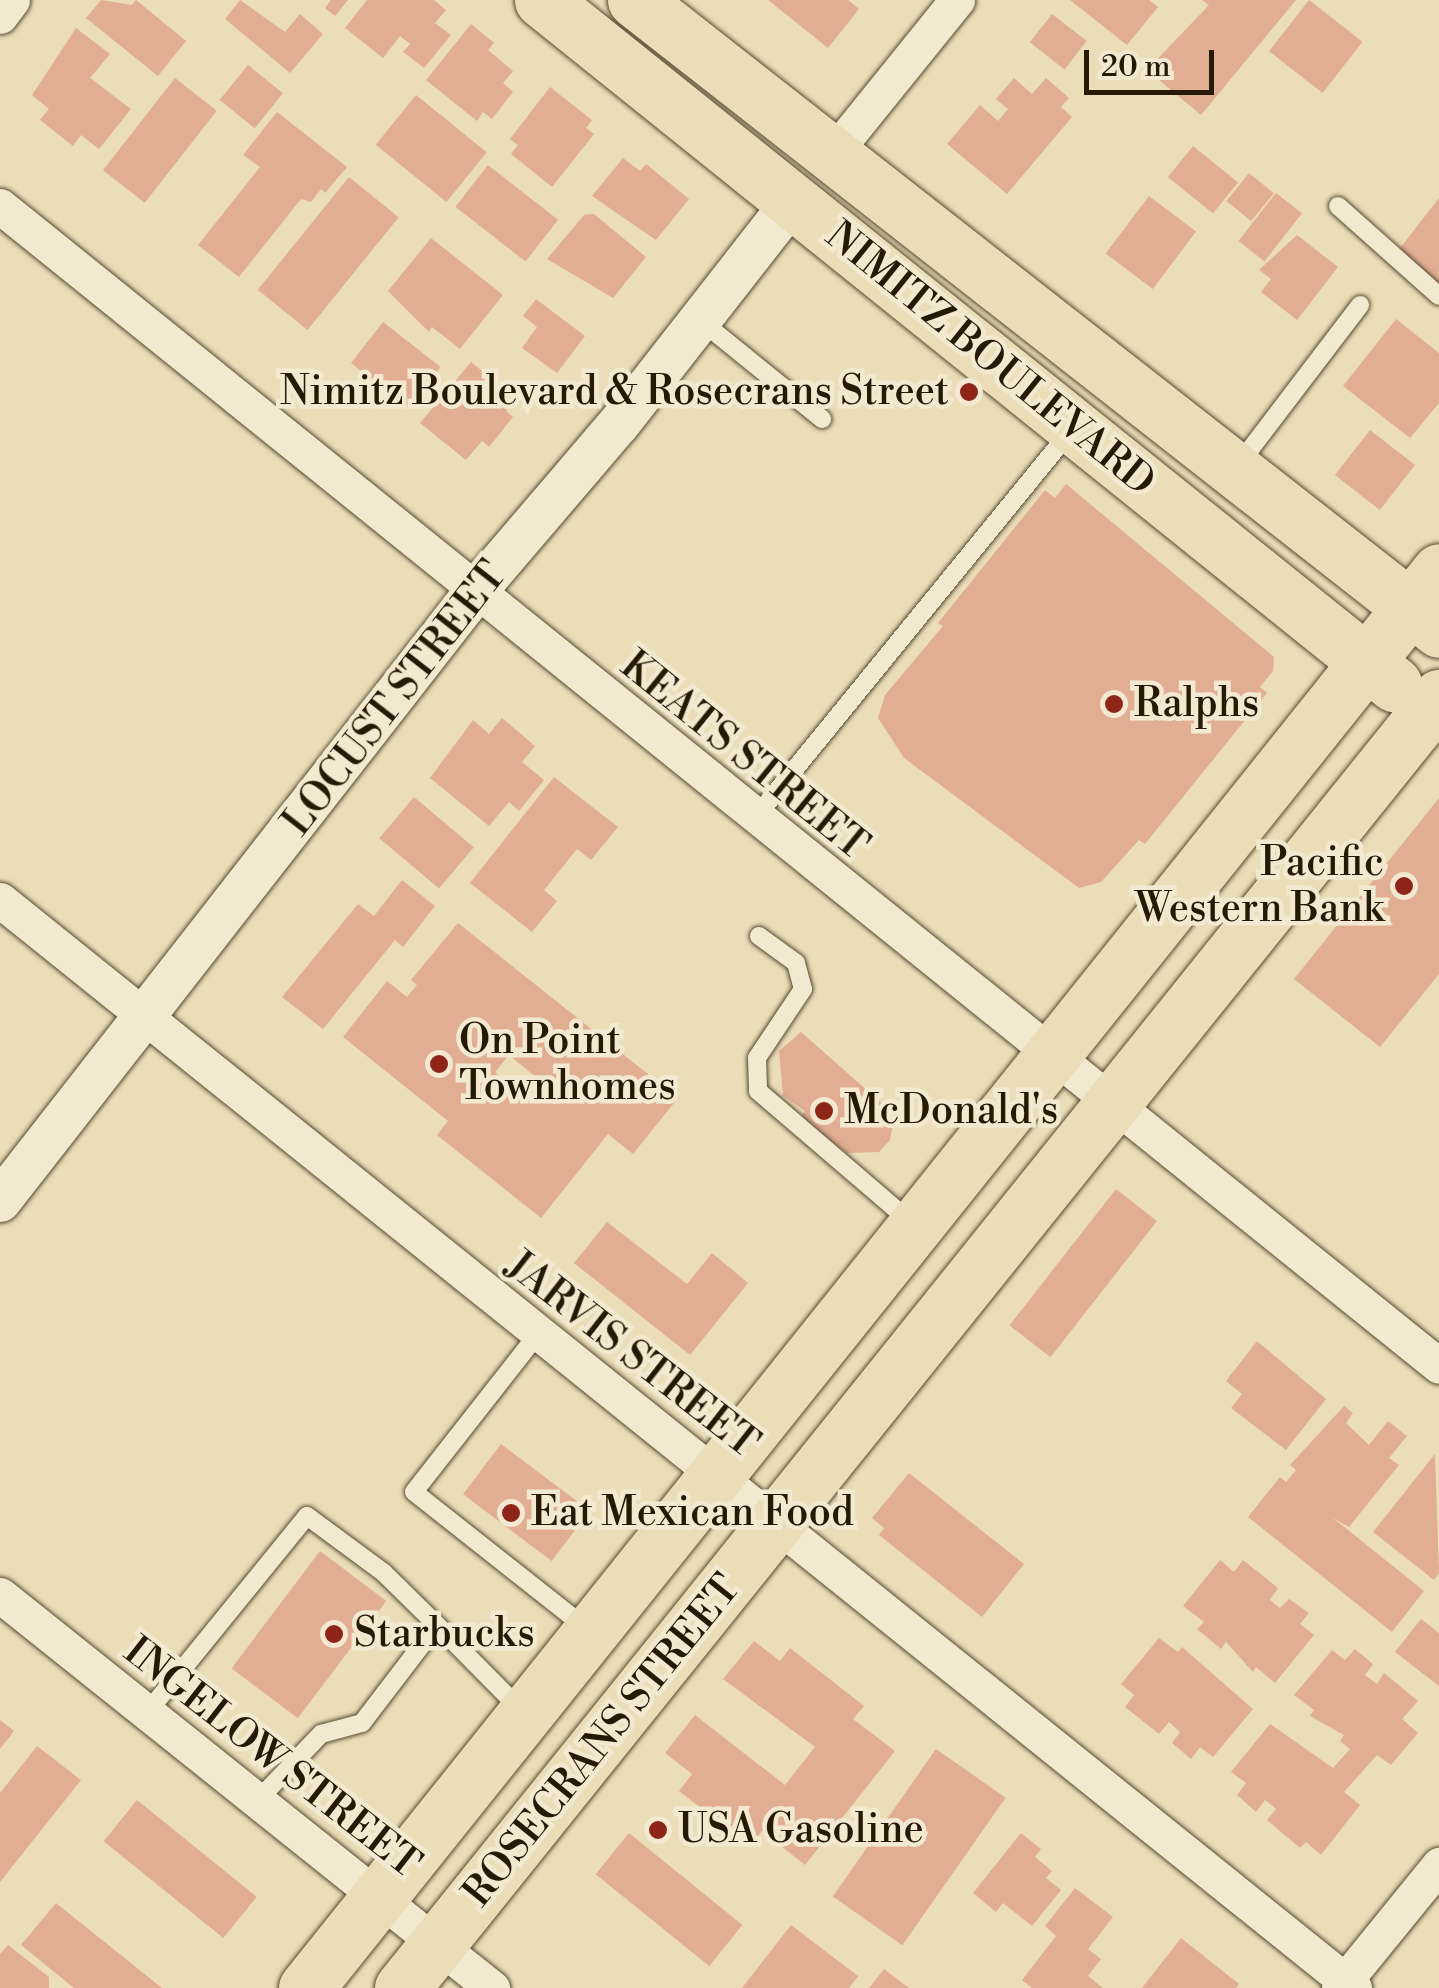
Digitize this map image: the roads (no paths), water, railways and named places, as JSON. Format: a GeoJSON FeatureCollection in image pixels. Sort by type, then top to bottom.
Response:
{"type":"FeatureCollection","features":[{"type":"Feature","properties":{"kind":"main road","name":"NIMITZ BOULEVARD"},"geometry":{"type":"LineString","coordinates":[[542,0],[1366,662],[1435,708]]}},
{"type":"Feature","properties":{"kind":"main road","name":"NIMITZ BOULEVARD"},"geometry":{"type":"LineString","coordinates":[[635,0],[830,156],[1236,469],[1430,602]]}},
{"type":"Feature","properties":{"kind":"main road","name":"ROSECRANS STREET"},"geometry":{"type":"LineString","coordinates":[[306,1988],[1366,662],[1430,602]]}},
{"type":"Feature","properties":{"kind":"main road","name":"ROSECRANS STREET"},"geometry":{"type":"LineString","coordinates":[[402,1988],[1435,708]]}},
{"type":"Feature","properties":{"kind":"street"},"geometry":{"type":"LineString","coordinates":[[0,16],[12,0]]}},
{"type":"Feature","properties":{"kind":"street"},"geometry":{"type":"LineString","coordinates":[[830,156],[957,0]]}},
{"type":"Feature","properties":{"kind":"street","name":"LOCUST STREET"},"geometry":{"type":"LineString","coordinates":[[0,1201],[148,1018],[476,591],[701,320],[794,200]]}},
{"type":"Feature","properties":{"kind":"street","name":"KEATS STREET"},"geometry":{"type":"LineString","coordinates":[[0,206],[753,820],[1439,1366]]}},
{"type":"Feature","properties":{"kind":"street","name":"JARVIS STREET"},"geometry":{"type":"LineString","coordinates":[[0,900],[1346,1986]]}},
{"type":"Feature","properties":{"kind":"street","name":"INGELOW STREET"},"geometry":{"type":"LineString","coordinates":[[0,1594],[492,1988]]}},
{"type":"Feature","properties":{"kind":"street"},"geometry":{"type":"LineString","coordinates":[[1346,1986],[1439,1865]]}},
{"type":"Feature","properties":{"kind":"lane"},"geometry":{"type":"LineString","coordinates":[[1338,206],[1439,296]]}},
{"type":"Feature","properties":{"kind":"lane"},"geometry":{"type":"LineString","coordinates":[[1236,469],[1360,305]]}},
{"type":"Feature","properties":{"kind":"lane"},"geometry":{"type":"LineString","coordinates":[[701,320],[822,419]]}},
{"type":"Feature","properties":{"kind":"lane"},"geometry":{"type":"LineString","coordinates":[[753,820],[1074,427]]}},
{"type":"Feature","properties":{"kind":"lane"},"geometry":{"type":"LineString","coordinates":[[759,936],[796,963],[803,989],[757,1058],[758,1091],[916,1226]]}},
{"type":"Feature","properties":{"kind":"lane"},"geometry":{"type":"LineString","coordinates":[[537,1335],[414,1492],[592,1632]]}},
{"type":"Feature","properties":{"kind":"lane"},"geometry":{"type":"LineString","coordinates":[[146,1714],[306,1516],[384,1573],[526,1714]]}},
{"type":"Feature","properties":{"kind":"lane"},"geometry":{"type":"LineString","coordinates":[[256,1801],[321,1734],[362,1723],[437,1625]]}},
{"type":"Feature","properties":{"kind":"place","name":"Nimitz Boulevard & Rosecrans Street"},"geometry":{"type":"Point","coordinates":[969,392]}},
{"type":"Feature","properties":{"kind":"place","name":"Ralphs"},"geometry":{"type":"Point","coordinates":[1114,704]}},
{"type":"Feature","properties":{"kind":"place","name":"Pacific Western Bank"},"geometry":{"type":"Point","coordinates":[1404,886]}},
{"type":"Feature","properties":{"kind":"place","name":"On Point Townhomes"},"geometry":{"type":"Point","coordinates":[439,1064]}},
{"type":"Feature","properties":{"kind":"place","name":"McDonald's"},"geometry":{"type":"Point","coordinates":[824,1111]}},
{"type":"Feature","properties":{"kind":"place","name":"Eat Mexican Food"},"geometry":{"type":"Point","coordinates":[511,1513]}},
{"type":"Feature","properties":{"kind":"place","name":"Starbucks"},"geometry":{"type":"Point","coordinates":[334,1634]}},
{"type":"Feature","properties":{"kind":"place","name":"USA Gasoline"},"geometry":{"type":"Point","coordinates":[658,1830]}}]}
